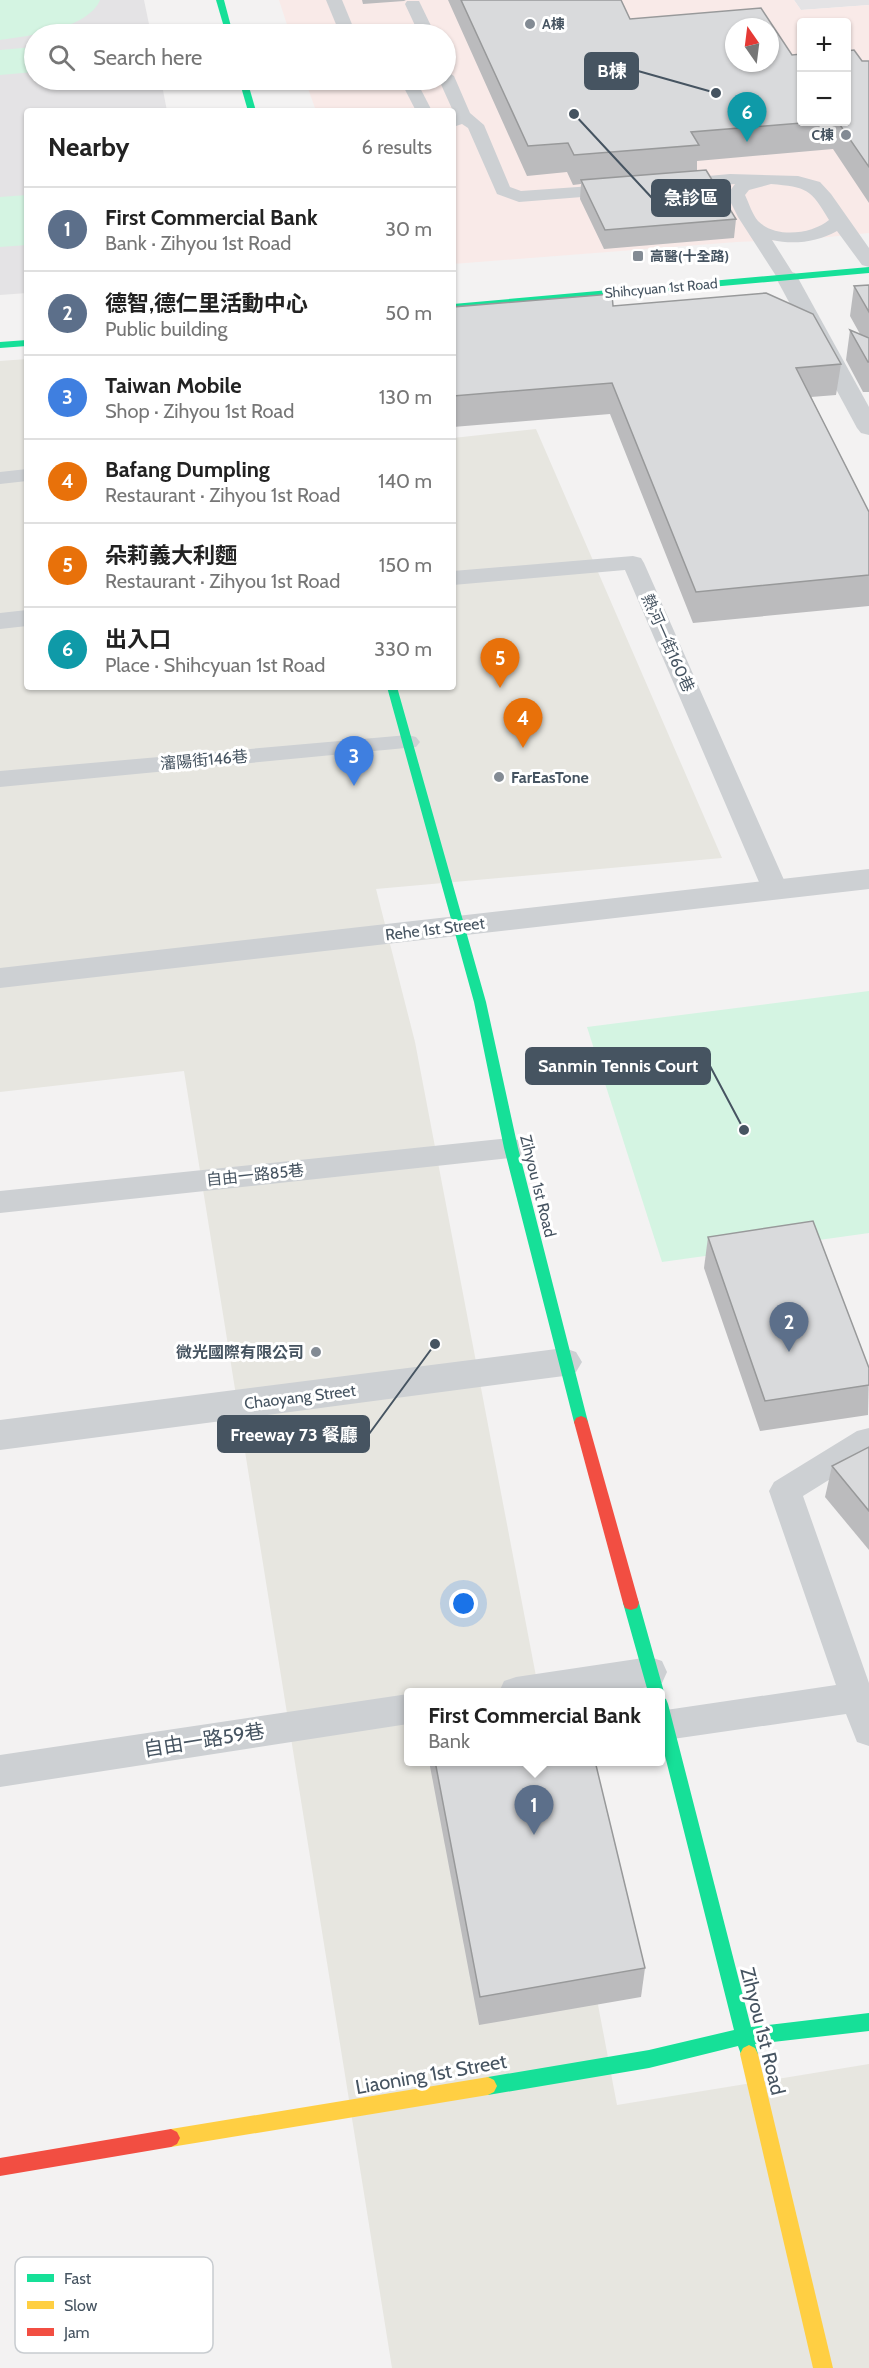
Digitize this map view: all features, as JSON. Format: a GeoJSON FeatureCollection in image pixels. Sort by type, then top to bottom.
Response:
{"type":"FeatureCollection","features":[{"type":"Feature","properties":{"kind":"street"},"geometry":{"type":"LineString","coordinates":[[220,0],[227,24]]}},
{"type":"Feature","properties":{"kind":"street"},"geometry":{"type":"LineString","coordinates":[[246,90],[251,108]]}},
{"type":"Feature","properties":{"kind":"street","name":"Shihcyuan 1st Road"},"geometry":{"type":"LineString","coordinates":[[456,306],[869,270]]}},
{"type":"Feature","properties":{"kind":"street"},"geometry":{"type":"LineString","coordinates":[[787,278],[869,428]]}},
{"type":"Feature","properties":{"kind":"street"},"geometry":{"type":"LineString","coordinates":[[0,345],[24,343]]}},
{"type":"Feature","properties":{"kind":"street"},"geometry":{"type":"LineString","coordinates":[[0,621],[24,618]]}},
{"type":"Feature","properties":{"kind":"street","name":"Zihyou 1st Road"},"geometry":{"type":"LineString","coordinates":[[393,690],[480,1002],[511,1148],[564,1362],[653,1682]]}},
{"type":"Feature","properties":{"kind":"street","name":"Rehe 1st Street"},"geometry":{"type":"LineString","coordinates":[[0,978],[459,926],[587,909],[869,879]]}},
{"type":"Feature","properties":{"kind":"street","name":"Chaoyang Street"},"geometry":{"type":"LineString","coordinates":[[0,1436],[564,1362]]}},
{"type":"Feature","properties":{"kind":"street","name":"Zihyou 1st Road"},"geometry":{"type":"LineString","coordinates":[[665,1723],[745,2036],[823,2368]]}},
{"type":"Feature","properties":{"kind":"street","name":"Liaoning 1st Street"},"geometry":{"type":"LineString","coordinates":[[0,2167],[649,2059],[745,2036],[869,2022]]}},
{"type":"Feature","properties":{"kind":"lane"},"geometry":{"type":"LineString","coordinates":[[334,0],[344,24]]}},
{"type":"Feature","properties":{"kind":"lane"},"geometry":{"type":"LineString","coordinates":[[413,4],[422,24]]}},
{"type":"Feature","properties":{"kind":"lane"},"geometry":{"type":"LineString","coordinates":[[413,90],[422,108]]}},
{"type":"Feature","properties":{"kind":"lane"},"geometry":{"type":"LineString","coordinates":[[450,90],[455,108]]}},
{"type":"Feature","properties":{"kind":"lane"},"geometry":{"type":"LineString","coordinates":[[458,119],[475,125],[503,190],[519,197],[639,187]]}},
{"type":"Feature","properties":{"kind":"lane"},"geometry":{"type":"LineString","coordinates":[[662,185],[730,179],[806,181],[820,188],[839,221],[869,261]]}},
{"type":"Feature","properties":{"kind":"lane"},"geometry":{"type":"LineString","coordinates":[[771,179],[743,186],[736,195],[787,278]]}},
{"type":"Feature","properties":{"kind":"lane"},"geometry":{"type":"LineString","coordinates":[[754,227],[775,234],[804,237],[830,230],[839,221]]}},
{"type":"Feature","properties":{"kind":"lane"},"geometry":{"type":"LineString","coordinates":[[0,478],[24,475]]}},
{"type":"Feature","properties":{"kind":"lane","name":"熱河一街160巷"},"geometry":{"type":"LineString","coordinates":[[456,578],[633,563],[776,889]]}},
{"type":"Feature","properties":{"kind":"lane","name":"瀋陽街146巷"},"geometry":{"type":"LineString","coordinates":[[0,779],[408,742]]}},
{"type":"Feature","properties":{"kind":"lane","name":"自由一路85巷"},"geometry":{"type":"LineString","coordinates":[[0,1202],[511,1148]]}},
{"type":"Feature","properties":{"kind":"lane"},"geometry":{"type":"LineString","coordinates":[[868,1440],[785,1491],[869,1731]]}},
{"type":"Feature","properties":{"kind":"lane"},"geometry":{"type":"LineString","coordinates":[[571,1688],[653,1682]]}},
{"type":"Feature","properties":{"kind":"lane"},"geometry":{"type":"LineString","coordinates":[[665,1715],[858,1697]]}},
{"type":"Feature","properties":{"kind":"lane","name":"自由一路59巷"},"geometry":{"type":"LineString","coordinates":[[0,1771],[404,1710]]}},
{"type":"Feature","properties":{"kind":"shaded area"},"geometry":{"type":"Polygon","coordinates":[[[0,0],[144,0],[149,24],[24,24],[24,90],[163,90],[166,108],[24,108],[24,293],[0,295],[0,0]]]}},
{"type":"Feature","properties":{"kind":"shaded area"},"geometry":{"type":"Polygon","coordinates":[[[279,0],[794,0],[801,10],[869,5],[869,233],[456,264],[456,108],[315,108],[309,90],[456,90],[456,24],[287,24],[279,0]]]}},
{"type":"Feature","properties":{"kind":"shaded area"},"geometry":{"type":"Polygon","coordinates":[[[794,0],[869,0],[869,5],[801,10],[794,0]]]}},
{"type":"Feature","properties":{"kind":"shaded area"},"geometry":{"type":"Polygon","coordinates":[[[24,359],[24,690],[456,690],[456,438],[536,429],[722,858],[376,889],[415,1042],[538,1688],[404,1688],[404,1766],[553,1766],[617,2105],[869,2064],[869,2368],[392,2368],[184,1071],[0,1092],[0,361],[24,359]]]}},
{"type":"Feature","properties":{"kind":"green space"},"geometry":{"type":"Polygon","coordinates":[[[0,0],[100,0],[83,18],[70,24],[24,24],[24,36],[0,40],[0,0]]]}},
{"type":"Feature","properties":{"kind":"green space"},"geometry":{"type":"Polygon","coordinates":[[[24,48],[24,73],[0,75],[0,50],[24,48]]]}},
{"type":"Feature","properties":{"kind":"green space"},"geometry":{"type":"Polygon","coordinates":[[[24,195],[24,245],[0,247],[0,197],[24,195]]]}},
{"type":"Feature","properties":{"kind":"green space"},"geometry":{"type":"Polygon","coordinates":[[[869,991],[869,1233],[662,1262],[587,1027],[869,991]]]}},
{"type":"Feature","properties":{"kind":"building"},"geometry":{"type":"Polygon","coordinates":[[[461,0],[621,0],[630,19],[761,8],[768,18],[725,18],[725,72],[779,72],[779,35],[792,55],[797,54],[797,123],[691,132],[699,145],[574,155],[568,143],[528,146],[461,0]]]}},
{"type":"Feature","properties":{"kind":"building"},"geometry":{"type":"Polygon","coordinates":[[[851,50],[854,50],[862,61],[869,61],[869,167],[841,126],[851,126],[851,50]]]}},
{"type":"Feature","properties":{"kind":"building"},"geometry":{"type":"Polygon","coordinates":[[[706,170],[736,219],[605,230],[581,180],[706,170]]]}},
{"type":"Feature","properties":{"kind":"building"},"geometry":{"type":"Polygon","coordinates":[[[869,285],[869,312],[854,286],[869,285]]]}},
{"type":"Feature","properties":{"kind":"building"},"geometry":{"type":"Polygon","coordinates":[[[766,293],[813,314],[841,364],[796,368],[869,512],[869,575],[696,592],[612,383],[456,396],[456,307],[612,294],[613,306],[766,293]]]}},
{"type":"Feature","properties":{"kind":"building"},"geometry":{"type":"Polygon","coordinates":[[[850,330],[869,338],[869,362],[868,362],[850,330]]]}},
{"type":"Feature","properties":{"kind":"building"},"geometry":{"type":"Polygon","coordinates":[[[813,1221],[869,1368],[869,1385],[765,1401],[708,1237],[813,1221]]]}},
{"type":"Feature","properties":{"kind":"building"},"geometry":{"type":"Polygon","coordinates":[[[869,1447],[869,1511],[832,1466],[869,1447]]]}},
{"type":"Feature","properties":{"kind":"building"},"geometry":{"type":"Polygon","coordinates":[[[436,1766],[596,1766],[645,1968],[480,1997],[436,1766]]]}},
{"type":"Feature","properties":{"kind":"traffic: fast"},"geometry":{"type":"LineString","coordinates":[[220,0],[227,24]]}},
{"type":"Feature","properties":{"kind":"traffic: fast"},"geometry":{"type":"LineString","coordinates":[[246,90],[251,108]]}},
{"type":"Feature","properties":{"kind":"traffic: fast"},"geometry":{"type":"LineString","coordinates":[[456,307],[869,270]]}},
{"type":"Feature","properties":{"kind":"traffic: fast"},"geometry":{"type":"LineString","coordinates":[[0,345],[24,343]]}},
{"type":"Feature","properties":{"kind":"traffic: fast"},"geometry":{"type":"LineString","coordinates":[[393,690],[480,1002],[511,1148],[581,1422]]}},
{"type":"Feature","properties":{"kind":"traffic: fast"},"geometry":{"type":"LineString","coordinates":[[631,1603],[655,1688]]}},
{"type":"Feature","properties":{"kind":"traffic: fast"},"geometry":{"type":"LineString","coordinates":[[665,1724],[749,2054]]}},
{"type":"Feature","properties":{"kind":"traffic: fast"},"geometry":{"type":"LineString","coordinates":[[488,2086],[649,2059],[745,2036],[869,2022]]}},
{"type":"Feature","properties":{"kind":"traffic: slow"},"geometry":{"type":"LineString","coordinates":[[749,2054],[823,2368]]}},
{"type":"Feature","properties":{"kind":"traffic: slow"},"geometry":{"type":"LineString","coordinates":[[171,2138],[488,2086]]}},
{"type":"Feature","properties":{"kind":"traffic: jam"},"geometry":{"type":"LineString","coordinates":[[581,1422],[631,1603]]}},
{"type":"Feature","properties":{"kind":"traffic: jam"},"geometry":{"type":"LineString","coordinates":[[0,2167],[171,2138]]}},
{"type":"Feature","properties":{"kind":"place","name":"A棟"},"geometry":{"type":"Point","coordinates":[530,24]}},
{"type":"Feature","properties":{"kind":"place","name":"B棟"},"geometry":{"type":"Point","coordinates":[716,93]}},
{"type":"Feature","properties":{"kind":"place","name":"急診區"},"geometry":{"type":"Point","coordinates":[574,114]}},
{"type":"Feature","properties":{"kind":"place","name":"C棟"},"geometry":{"type":"Point","coordinates":[846,135]}},
{"type":"Feature","properties":{"kind":"place","name":"出入口"},"geometry":{"type":"Point","coordinates":[747,142]}},
{"type":"Feature","properties":{"kind":"place","name":"高醫(十全路)"},"geometry":{"type":"Point","coordinates":[638,256]}},
{"type":"Feature","properties":{"kind":"place","name":"朵莉義大利麵"},"geometry":{"type":"Point","coordinates":[500,688]}},
{"type":"Feature","properties":{"kind":"place","name":"Bafang Dumpling"},"geometry":{"type":"Point","coordinates":[523,748]}},
{"type":"Feature","properties":{"kind":"place","name":"FarEasTone"},"geometry":{"type":"Point","coordinates":[499,777]}},
{"type":"Feature","properties":{"kind":"place","name":"Taiwan Mobile"},"geometry":{"type":"Point","coordinates":[354,786]}},
{"type":"Feature","properties":{"kind":"place","name":"Sanmin Tennis Court"},"geometry":{"type":"Point","coordinates":[744,1130]}},
{"type":"Feature","properties":{"kind":"place","name":"Freeway 73 餐廳"},"geometry":{"type":"Point","coordinates":[435,1344]}},
{"type":"Feature","properties":{"kind":"place","name":"微光國際有限公司"},"geometry":{"type":"Point","coordinates":[316,1352]}},
{"type":"Feature","properties":{"kind":"place","name":"德智,德仁里活動中心"},"geometry":{"type":"Point","coordinates":[789,1352]}},
{"type":"Feature","properties":{"kind":"place","name":"First Commercial Bank"},"geometry":{"type":"Point","coordinates":[534,1835]}}]}
